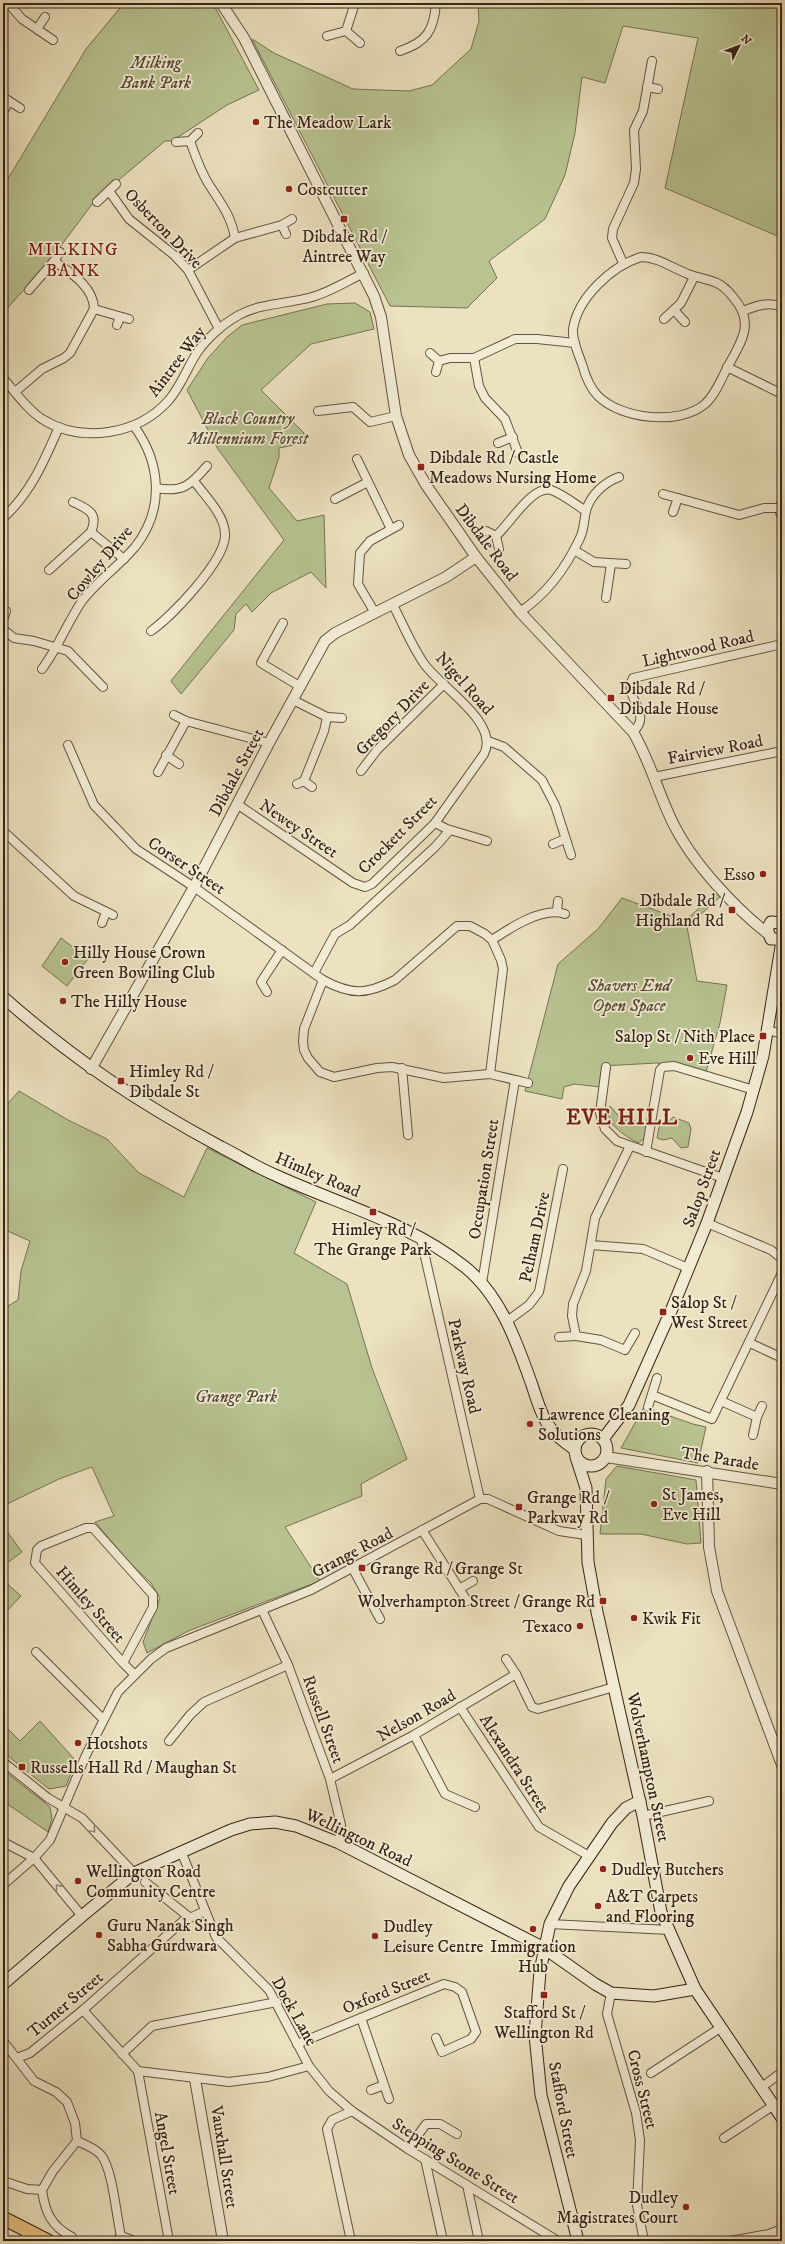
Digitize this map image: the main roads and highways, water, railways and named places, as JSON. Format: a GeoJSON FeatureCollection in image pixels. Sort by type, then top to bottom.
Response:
{"type":"FeatureCollection","features":[{"type":"Feature","properties":{"kind":"main road"},"geometry":{"type":"LineString","coordinates":[[782,507],[782,514]]}},
{"type":"Feature","properties":{"kind":"main road","name":"Salop Street"},"geometry":{"type":"LineString","coordinates":[[600,1437],[620,1418],[628,1405],[707,1223],[754,1090],[768,1030],[779,958],[777,930]]}},
{"type":"Feature","properties":{"kind":"main road","name":"Himley Road"},"geometry":{"type":"LineString","coordinates":[[3,997],[39,1029],[91,1069],[136,1099],[274,1175],[376,1218],[421,1239],[453,1258],[482,1283],[506,1322],[517,1344],[547,1425],[556,1434],[576,1448]]}},
{"type":"Feature","properties":{"kind":"main road"},"geometry":{"type":"LineString","coordinates":[[587,1434],[600,1437],[607,1446],[606,1457],[599,1465],[594,1466],[583,1464],[576,1448],[587,1434]]}},
{"type":"Feature","properties":{"kind":"main road","name":"Wolverhampton Street"},"geometry":{"type":"LineString","coordinates":[[576,1448],[586,1488],[586,1535],[596,1606],[640,1800],[662,1912],[695,1989],[782,2118]]}},
{"type":"Feature","properties":{"kind":"main road","name":"Wolverhampton Street"},"geometry":{"type":"LineString","coordinates":[[586,1488],[594,1466]]}},
{"type":"Feature","properties":{"kind":"main road","name":"Stafford Street"},"geometry":{"type":"LineString","coordinates":[[578,2241],[549,2130],[541,2095],[537,2062],[537,2007],[544,1948],[550,1924],[569,1886],[621,1813],[626,1808],[640,1800]]}},
{"type":"Feature","properties":{"kind":"main road","name":"Wellington Road"},"geometry":{"type":"LineString","coordinates":[[3,1984],[134,1873],[181,1851],[232,1830],[262,1823],[275,1822],[296,1826],[338,1843],[544,1948],[595,1984],[611,1993],[654,1996],[695,1989]]}},
{"type":"Feature","properties":{"kind":"main road"},"geometry":{"type":"LineString","coordinates":[[3,2218],[26,2237],[48,2241]]}},
{"type":"Feature","properties":{"kind":"place","name":"The Meadow Lark"},"geometry":{"type":"Point","coordinates":[256,122]}},
{"type":"Feature","properties":{"kind":"place","name":"Costcutter"},"geometry":{"type":"Point","coordinates":[289,189]}},
{"type":"Feature","properties":{"kind":"place","name":"Dibdale Rd / Aintree Way"},"geometry":{"type":"Point","coordinates":[344,219]}},
{"type":"Feature","properties":{"kind":"place","name":"Dibdale Rd / Castle Meadows Nursing Home"},"geometry":{"type":"Point","coordinates":[421,467]}},
{"type":"Feature","properties":{"kind":"place","name":"Dibdale Rd / Dibdale House"},"geometry":{"type":"Point","coordinates":[611,698]}},
{"type":"Feature","properties":{"kind":"place","name":"Esso"},"geometry":{"type":"Point","coordinates":[763,874]}},
{"type":"Feature","properties":{"kind":"place","name":"Dibdale Rd / Highland Rd"},"geometry":{"type":"Point","coordinates":[732,910]}},
{"type":"Feature","properties":{"kind":"place","name":"Hilly House Crown Green Bowiling Club"},"geometry":{"type":"Point","coordinates":[65,962]}},
{"type":"Feature","properties":{"kind":"place","name":"The Hilly House"},"geometry":{"type":"Point","coordinates":[63,1001]}},
{"type":"Feature","properties":{"kind":"place","name":"Salop St / Nith Place"},"geometry":{"type":"Point","coordinates":[763,1036]}},
{"type":"Feature","properties":{"kind":"place","name":"Eve Hill"},"geometry":{"type":"Point","coordinates":[690,1058]}},
{"type":"Feature","properties":{"kind":"place","name":"Himley Rd / Dibdale St"},"geometry":{"type":"Point","coordinates":[121,1081]}},
{"type":"Feature","properties":{"kind":"place","name":"Himley Rd / The Grange Park"},"geometry":{"type":"Point","coordinates":[373,1212]}},
{"type":"Feature","properties":{"kind":"place","name":"Salop St / West Street"},"geometry":{"type":"Point","coordinates":[663,1312]}},
{"type":"Feature","properties":{"kind":"place","name":"Lawrence Cleaning Solutions"},"geometry":{"type":"Point","coordinates":[530,1424]}},
{"type":"Feature","properties":{"kind":"place","name":"St James, Eve Hill"},"geometry":{"type":"Point","coordinates":[654,1504]}},
{"type":"Feature","properties":{"kind":"place","name":"Grange Rd / Parkway Rd"},"geometry":{"type":"Point","coordinates":[519,1507]}},
{"type":"Feature","properties":{"kind":"place","name":"Grange Rd / Grange St"},"geometry":{"type":"Point","coordinates":[362,1568]}},
{"type":"Feature","properties":{"kind":"place","name":"Wolverhampton Street / Grange Rd"},"geometry":{"type":"Point","coordinates":[603,1601]}},
{"type":"Feature","properties":{"kind":"place","name":"Kwik Fit"},"geometry":{"type":"Point","coordinates":[634,1618]}},
{"type":"Feature","properties":{"kind":"place","name":"Texaco"},"geometry":{"type":"Point","coordinates":[580,1626]}},
{"type":"Feature","properties":{"kind":"place","name":"Hotshots"},"geometry":{"type":"Point","coordinates":[78,1743]}},
{"type":"Feature","properties":{"kind":"place","name":"Russells Hall Rd / Maughan St"},"geometry":{"type":"Point","coordinates":[22,1767]}},
{"type":"Feature","properties":{"kind":"place","name":"Dudley Butchers"},"geometry":{"type":"Point","coordinates":[603,1869]}},
{"type":"Feature","properties":{"kind":"place","name":"Wellington Road Community Centre"},"geometry":{"type":"Point","coordinates":[78,1881]}},
{"type":"Feature","properties":{"kind":"place","name":"A&T Carpets and Flooring"},"geometry":{"type":"Point","coordinates":[598,1906]}},
{"type":"Feature","properties":{"kind":"place","name":"Immigration Hub"},"geometry":{"type":"Point","coordinates":[533,1929]}},
{"type":"Feature","properties":{"kind":"place","name":"Guru Nanak Singh Sabha Gurdwara"},"geometry":{"type":"Point","coordinates":[99,1935]}},
{"type":"Feature","properties":{"kind":"place","name":"Dudley Leisure Centre"},"geometry":{"type":"Point","coordinates":[375,1936]}},
{"type":"Feature","properties":{"kind":"place","name":"Stafford St / Wellington Rd"},"geometry":{"type":"Point","coordinates":[544,1995]}},
{"type":"Feature","properties":{"kind":"place","name":"Dudley Magistrates Court"},"geometry":{"type":"Point","coordinates":[686,2207]}},
{"type":"Feature","properties":{"kind":"district","name":"MILKING BANK"},"geometry":{"type":"Point","coordinates":[73,259]}},
{"type":"Feature","properties":{"kind":"district","name":"EVE HILL"},"geometry":{"type":"Point","coordinates":[622,1117]}},
{"type":"Feature","properties":{"kind":"park label","name":"Milking Bank Park"},"geometry":{"type":"Point","coordinates":[156,72]}},
{"type":"Feature","properties":{"kind":"park label","name":"Black Country Millennium Forest"},"geometry":{"type":"Point","coordinates":[248,428]}},
{"type":"Feature","properties":{"kind":"park label","name":"Shavers End Open Space"},"geometry":{"type":"Point","coordinates":[629,995]}},
{"type":"Feature","properties":{"kind":"park label","name":"Grange Park"},"geometry":{"type":"Point","coordinates":[236,1396]}}]}
